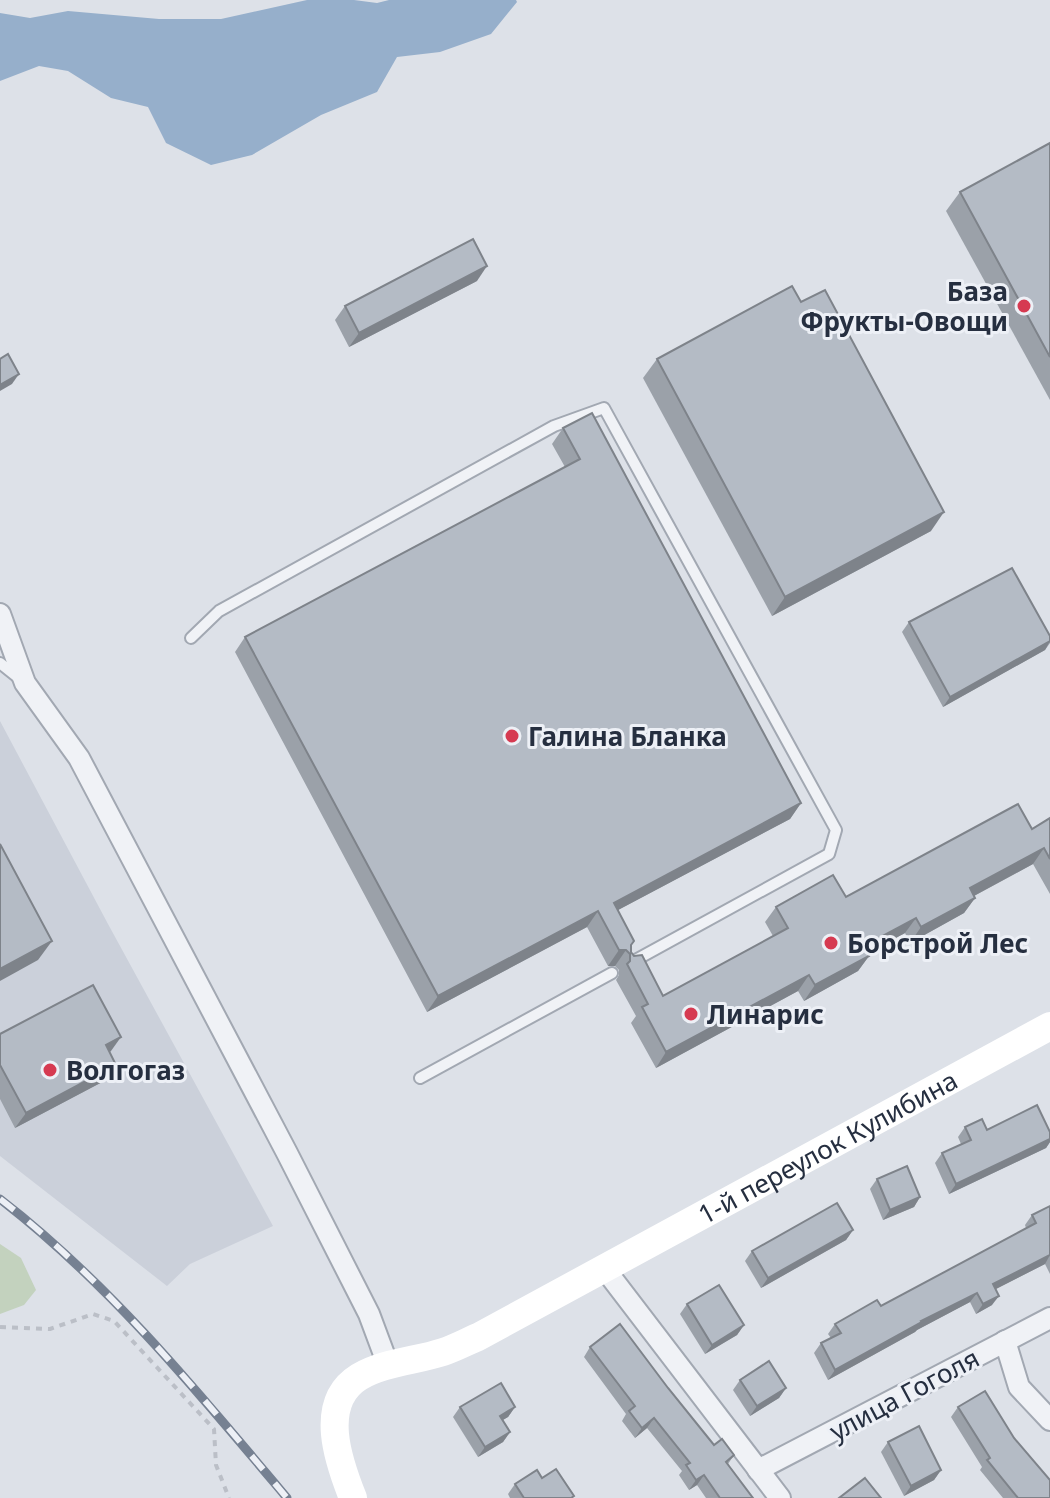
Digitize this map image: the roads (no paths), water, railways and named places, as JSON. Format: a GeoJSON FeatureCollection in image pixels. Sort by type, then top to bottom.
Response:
{"type":"FeatureCollection","features":[{"type":"Feature","properties":{"kind":"street"},"geometry":{"type":"LineString","coordinates":[[0,614],[25,683],[79,758],[369,1314],[388,1365]]}},
{"type":"Feature","properties":{"kind":"street","name":"1-й переулок Кулибина"},"geometry":{"type":"LineString","coordinates":[[353,1498],[336,1445],[335,1423],[338,1403],[358,1377],[388,1365],[444,1351],[478,1337],[1050,1026]]}},
{"type":"Feature","properties":{"kind":"street"},"geometry":{"type":"LineString","coordinates":[[604,1268],[780,1498]]}},
{"type":"Feature","properties":{"kind":"street","name":"улица Гоголя"},"geometry":{"type":"LineString","coordinates":[[758,1470],[1050,1318]]}},
{"type":"Feature","properties":{"kind":"street"},"geometry":{"type":"LineString","coordinates":[[1005,1341],[1019,1387],[1050,1420]]}},
{"type":"Feature","properties":{"kind":"lane"},"geometry":{"type":"LineString","coordinates":[[191,638],[219,611],[233,603],[554,426],[604,408],[836,830],[829,854],[627,964]]}},
{"type":"Feature","properties":{"kind":"lane"},"geometry":{"type":"LineString","coordinates":[[0,663],[25,683]]}},
{"type":"Feature","properties":{"kind":"lane"},"geometry":{"type":"LineString","coordinates":[[420,1078],[612,973]]}},
{"type":"Feature","properties":{"kind":"water"},"geometry":{"type":"Polygon","coordinates":[[[307,0],[517,2],[491,34],[440,52],[397,57],[377,92],[321,115],[252,155],[211,165],[166,143],[148,107],[111,98],[68,71],[39,66],[0,81],[0,13],[30,18],[68,11],[159,19],[221,19],[307,0]]]}},
{"type":"Feature","properties":{"kind":"railway"},"geometry":{"type":"LineString","coordinates":[[0,1199],[116,1303],[186,1379],[287,1498]]}},
{"type":"Feature","properties":{"kind":"place","name":"База Фрукты-Овощи"},"geometry":{"type":"Point","coordinates":[1024,306]}},
{"type":"Feature","properties":{"kind":"place","name":"Галина Бланка"},"geometry":{"type":"Point","coordinates":[512,736]}},
{"type":"Feature","properties":{"kind":"place","name":"Борстрой Лес"},"geometry":{"type":"Point","coordinates":[831,943]}},
{"type":"Feature","properties":{"kind":"place","name":"Линарис"},"geometry":{"type":"Point","coordinates":[691,1014]}},
{"type":"Feature","properties":{"kind":"place","name":"Волгогаз"},"geometry":{"type":"Point","coordinates":[50,1070]}}]}
